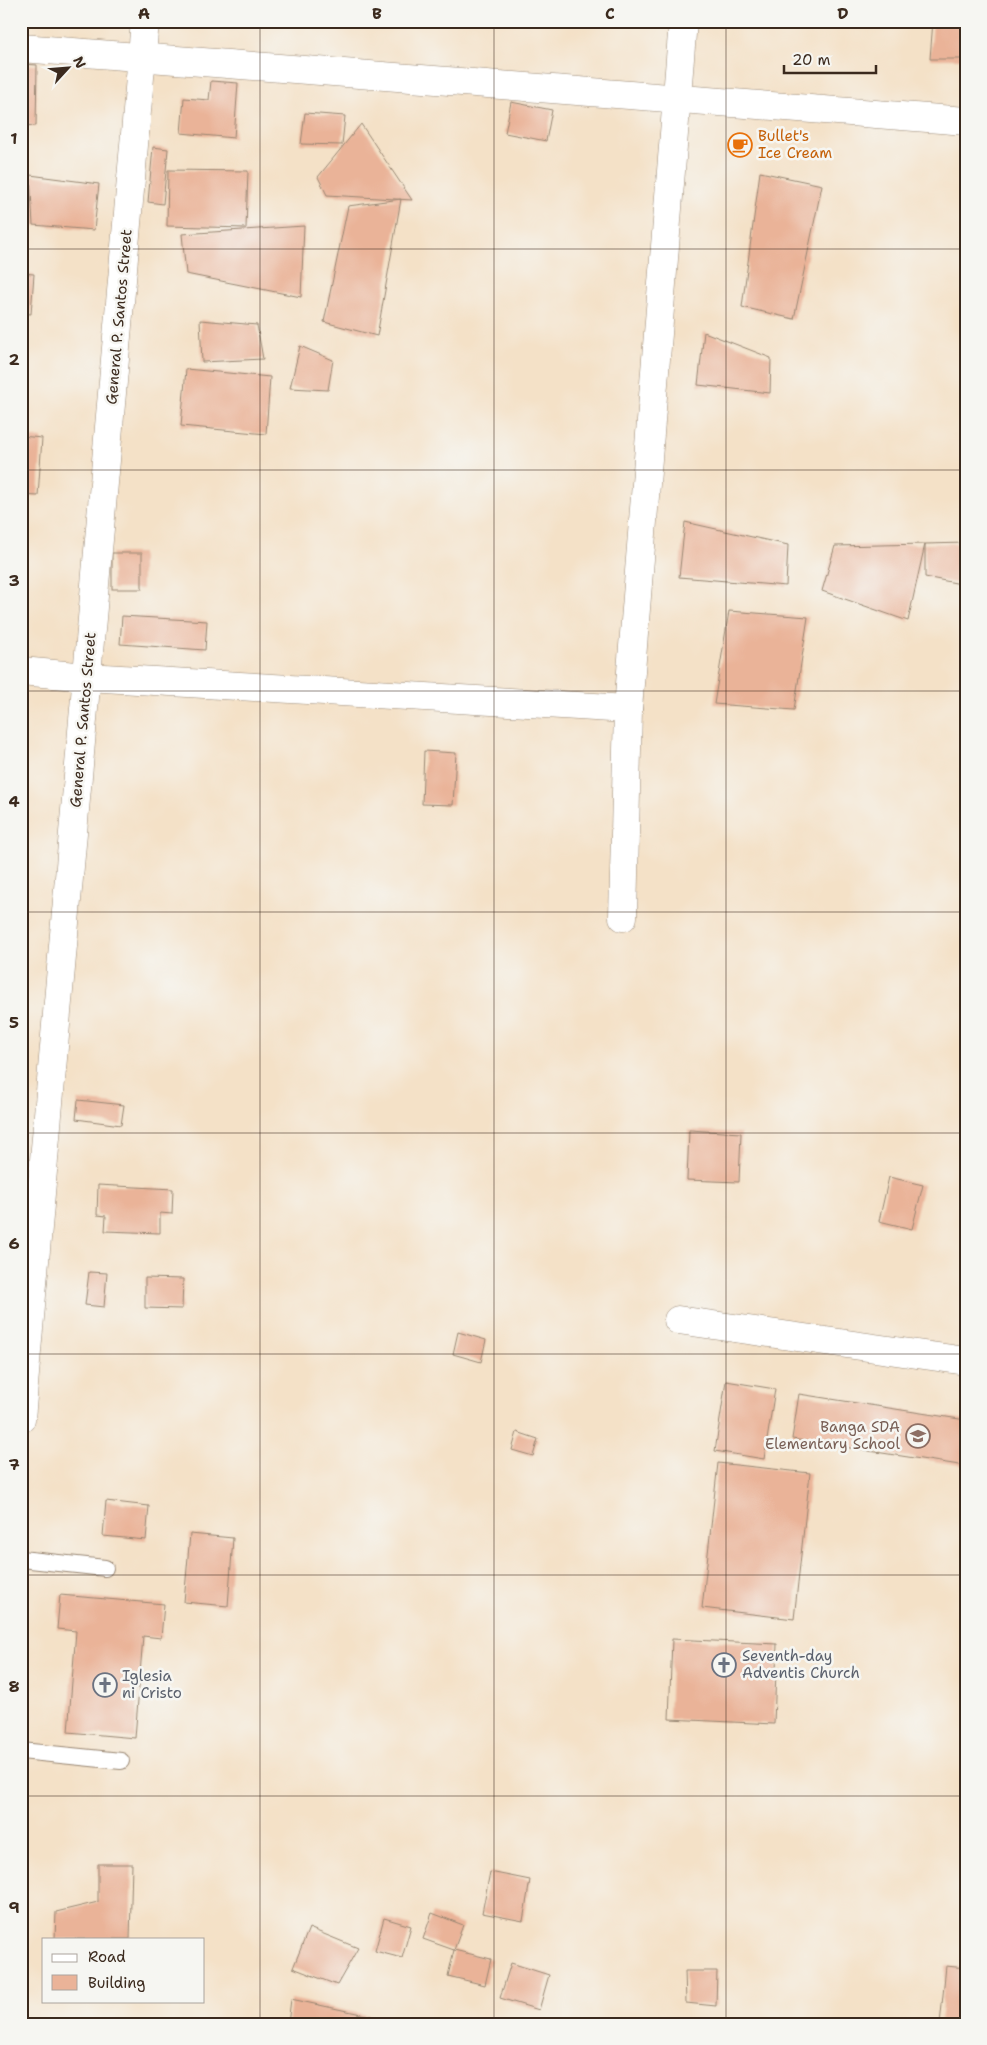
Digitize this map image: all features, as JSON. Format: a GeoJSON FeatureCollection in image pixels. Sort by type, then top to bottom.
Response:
{"type":"FeatureCollection","features":[{"type":"Feature","properties":{"kind":"street","name":"General P. Santos Street"},"geometry":{"type":"LineString","coordinates":[[21,1419],[27,1286],[87,677],[145,21]]}},
{"type":"Feature","properties":{"kind":"street"},"geometry":{"type":"LineString","coordinates":[[623,918],[628,709],[683,21]]}},
{"type":"Feature","properties":{"kind":"street"},"geometry":{"type":"LineString","coordinates":[[21,48],[966,121]]}},
{"type":"Feature","properties":{"kind":"street"},"geometry":{"type":"LineString","coordinates":[[21,671],[87,677],[628,709]]}},
{"type":"Feature","properties":{"kind":"street"},"geometry":{"type":"LineString","coordinates":[[678,1320],[966,1362]]}},
{"type":"Feature","properties":{"kind":"lane"},"geometry":{"type":"LineString","coordinates":[[21,1559],[105,1568]]}},
{"type":"Feature","properties":{"kind":"lane"},"geometry":{"type":"LineString","coordinates":[[21,1751],[121,1761]]}},
{"type":"Feature","properties":{"kind":"building"},"geometry":{"type":"Polygon","coordinates":[[[933,21],[966,21],[966,59],[930,59],[933,21]]]}},
{"type":"Feature","properties":{"kind":"building"},"geometry":{"type":"Polygon","coordinates":[[[21,64],[37,65],[36,126],[21,125],[21,64]]]}},
{"type":"Feature","properties":{"kind":"building"},"geometry":{"type":"Polygon","coordinates":[[[211,81],[238,83],[234,138],[181,133],[184,98],[209,100],[211,81]]]}},
{"type":"Feature","properties":{"kind":"building"},"geometry":{"type":"Polygon","coordinates":[[[511,102],[552,110],[546,141],[505,133],[511,102]]]}},
{"type":"Feature","properties":{"kind":"building"},"geometry":{"type":"Polygon","coordinates":[[[305,113],[345,116],[342,145],[301,144],[305,113]]]}},
{"type":"Feature","properties":{"kind":"building"},"geometry":{"type":"Polygon","coordinates":[[[361,124],[412,200],[327,195],[318,177],[361,124]]]}},
{"type":"Feature","properties":{"kind":"building"},"geometry":{"type":"Polygon","coordinates":[[[153,147],[168,149],[163,204],[148,202],[153,147]]]}},
{"type":"Feature","properties":{"kind":"building"},"geometry":{"type":"Polygon","coordinates":[[[168,170],[248,171],[246,228],[167,226],[168,170]]]}},
{"type":"Feature","properties":{"kind":"building"},"geometry":{"type":"Polygon","coordinates":[[[760,172],[822,185],[794,319],[742,307],[760,172]]]}},
{"type":"Feature","properties":{"kind":"building"},"geometry":{"type":"Polygon","coordinates":[[[30,175],[99,184],[94,230],[33,225],[30,175]]]}},
{"type":"Feature","properties":{"kind":"building"},"geometry":{"type":"Polygon","coordinates":[[[401,199],[377,336],[324,322],[348,206],[401,199]]]}},
{"type":"Feature","properties":{"kind":"building"},"geometry":{"type":"Polygon","coordinates":[[[304,226],[301,297],[186,274],[182,234],[304,226]]]}},
{"type":"Feature","properties":{"kind":"building"},"geometry":{"type":"Polygon","coordinates":[[[21,273],[34,274],[31,314],[21,313],[21,273]]]}},
{"type":"Feature","properties":{"kind":"building"},"geometry":{"type":"Polygon","coordinates":[[[200,320],[257,325],[263,359],[202,362],[200,320]]]}},
{"type":"Feature","properties":{"kind":"building"},"geometry":{"type":"Polygon","coordinates":[[[704,332],[771,358],[770,393],[698,385],[704,332]]]}},
{"type":"Feature","properties":{"kind":"building"},"geometry":{"type":"Polygon","coordinates":[[[300,346],[333,360],[328,390],[290,388],[300,346]]]}},
{"type":"Feature","properties":{"kind":"building"},"geometry":{"type":"Polygon","coordinates":[[[186,369],[270,377],[266,434],[181,426],[186,369]]]}},
{"type":"Feature","properties":{"kind":"building"},"geometry":{"type":"Polygon","coordinates":[[[21,436],[42,438],[38,496],[21,495],[21,436]]]}},
{"type":"Feature","properties":{"kind":"building"},"geometry":{"type":"Polygon","coordinates":[[[685,522],[788,545],[786,586],[679,577],[685,522]]]}},
{"type":"Feature","properties":{"kind":"building"},"geometry":{"type":"Polygon","coordinates":[[[966,543],[966,585],[925,577],[925,544],[966,543]]]}},
{"type":"Feature","properties":{"kind":"building"},"geometry":{"type":"Polygon","coordinates":[[[925,544],[908,621],[822,591],[835,546],[925,544]]]}},
{"type":"Feature","properties":{"kind":"building"},"geometry":{"type":"Polygon","coordinates":[[[112,553],[142,553],[142,589],[112,589],[112,553]]]}},
{"type":"Feature","properties":{"kind":"building"},"geometry":{"type":"Polygon","coordinates":[[[729,611],[808,617],[794,710],[714,704],[729,611]]]}},
{"type":"Feature","properties":{"kind":"building"},"geometry":{"type":"Polygon","coordinates":[[[122,616],[207,621],[205,650],[120,644],[122,616]]]}},
{"type":"Feature","properties":{"kind":"building"},"geometry":{"type":"Polygon","coordinates":[[[424,751],[456,753],[453,805],[422,804],[424,751]]]}},
{"type":"Feature","properties":{"kind":"building"},"geometry":{"type":"Polygon","coordinates":[[[78,1100],[124,1105],[121,1125],[76,1119],[78,1100]]]}},
{"type":"Feature","properties":{"kind":"building"},"geometry":{"type":"Polygon","coordinates":[[[689,1130],[741,1133],[739,1182],[687,1180],[689,1130]]]}},
{"type":"Feature","properties":{"kind":"building"},"geometry":{"type":"Polygon","coordinates":[[[889,1177],[923,1185],[912,1229],[879,1221],[889,1177]]]}},
{"type":"Feature","properties":{"kind":"building"},"geometry":{"type":"Polygon","coordinates":[[[98,1185],[173,1189],[172,1214],[160,1213],[160,1233],[105,1231],[106,1216],[97,1215],[98,1185]]]}},
{"type":"Feature","properties":{"kind":"building"},"geometry":{"type":"Polygon","coordinates":[[[89,1272],[107,1273],[104,1307],[85,1305],[89,1272]]]}},
{"type":"Feature","properties":{"kind":"building"},"geometry":{"type":"Polygon","coordinates":[[[145,1278],[183,1279],[182,1309],[145,1308],[145,1278]]]}},
{"type":"Feature","properties":{"kind":"building"},"geometry":{"type":"Polygon","coordinates":[[[458,1332],[486,1340],[481,1362],[453,1354],[458,1332]]]}},
{"type":"Feature","properties":{"kind":"building"},"geometry":{"type":"Polygon","coordinates":[[[726,1381],[775,1389],[764,1459],[715,1451],[726,1381]]]}},
{"type":"Feature","properties":{"kind":"building"},"geometry":{"type":"Polygon","coordinates":[[[799,1394],[966,1420],[966,1466],[792,1439],[799,1394]]]}},
{"type":"Feature","properties":{"kind":"building"},"geometry":{"type":"Polygon","coordinates":[[[517,1432],[538,1439],[533,1456],[512,1450],[517,1432]]]}},
{"type":"Feature","properties":{"kind":"building"},"geometry":{"type":"Polygon","coordinates":[[[718,1463],[810,1473],[794,1619],[702,1608],[718,1463]]]}},
{"type":"Feature","properties":{"kind":"building"},"geometry":{"type":"Polygon","coordinates":[[[106,1501],[149,1506],[146,1540],[103,1536],[106,1501]]]}},
{"type":"Feature","properties":{"kind":"building"},"geometry":{"type":"Polygon","coordinates":[[[190,1534],[233,1538],[228,1606],[184,1602],[190,1534]]]}},
{"type":"Feature","properties":{"kind":"building","name":"Iglesia ni Cristo"},"geometry":{"type":"Polygon","coordinates":[[[60,1595],[164,1604],[161,1638],[143,1636],[135,1738],[68,1732],[76,1631],[57,1629],[60,1595]]]}},
{"type":"Feature","properties":{"kind":"building","name":"Seventh-day Adventis Church"},"geometry":{"type":"Polygon","coordinates":[[[672,1639],[777,1644],[774,1724],[669,1719],[672,1639]]]}},
{"type":"Feature","properties":{"kind":"building"},"geometry":{"type":"Polygon","coordinates":[[[98,1864],[132,1864],[130,1938],[55,1938],[56,1912],[98,1902],[98,1864]]]}},
{"type":"Feature","properties":{"kind":"building"},"geometry":{"type":"Polygon","coordinates":[[[490,1872],[530,1880],[523,1921],[482,1913],[490,1872]]]}},
{"type":"Feature","properties":{"kind":"building"},"geometry":{"type":"Polygon","coordinates":[[[432,1913],[463,1925],[454,1950],[423,1939],[432,1913]]]}},
{"type":"Feature","properties":{"kind":"building"},"geometry":{"type":"Polygon","coordinates":[[[384,1918],[411,1926],[402,1958],[375,1951],[384,1918]]]}},
{"type":"Feature","properties":{"kind":"building"},"geometry":{"type":"Polygon","coordinates":[[[309,1928],[358,1948],[337,1985],[293,1968],[309,1928]]]}},
{"type":"Feature","properties":{"kind":"building"},"geometry":{"type":"Polygon","coordinates":[[[454,1950],[491,1959],[485,1985],[448,1976],[454,1950]]]}},
{"type":"Feature","properties":{"kind":"building"},"geometry":{"type":"Polygon","coordinates":[[[511,1963],[549,1975],[539,2010],[500,1998],[511,1963]]]}},
{"type":"Feature","properties":{"kind":"building"},"geometry":{"type":"Polygon","coordinates":[[[946,1966],[966,1968],[966,2024],[940,2024],[946,1966]]]}},
{"type":"Feature","properties":{"kind":"building"},"geometry":{"type":"Polygon","coordinates":[[[685,1971],[717,1971],[716,2006],[686,2003],[685,1971]]]}},
{"type":"Feature","properties":{"kind":"building"},"geometry":{"type":"Polygon","coordinates":[[[291,1999],[380,2018],[379,2024],[288,2024],[291,1999]]]}},
{"type":"Feature","properties":{"kind":"place","name":"Bullet's Ice Cream"},"geometry":{"type":"Point","coordinates":[740,145]}},
{"type":"Feature","properties":{"kind":"place","name":"Banga SDA Elementary School"},"geometry":{"type":"Point","coordinates":[918,1436]}},
{"type":"Feature","properties":{"kind":"place","name":"Seventh-day Adventis Church"},"geometry":{"type":"Point","coordinates":[724,1665]}},
{"type":"Feature","properties":{"kind":"place","name":"Iglesia ni Cristo"},"geometry":{"type":"Point","coordinates":[105,1685]}}]}
